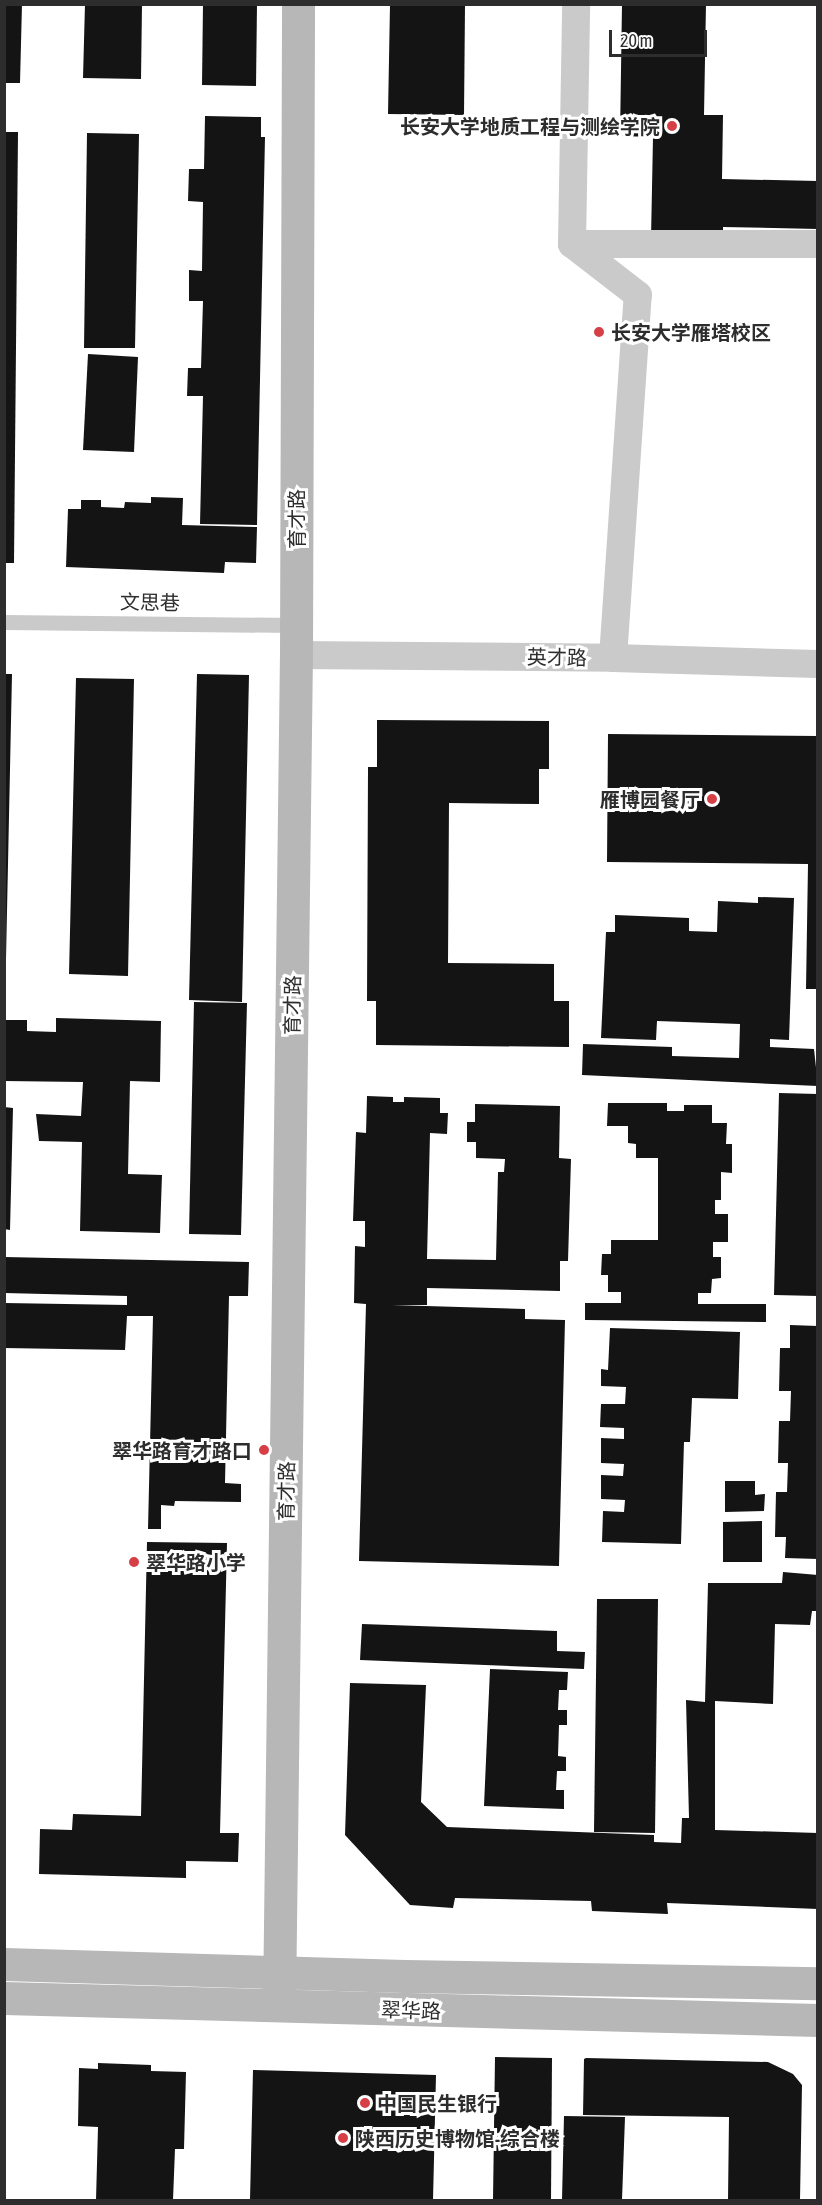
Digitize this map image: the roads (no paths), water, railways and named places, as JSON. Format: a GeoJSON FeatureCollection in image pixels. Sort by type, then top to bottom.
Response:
{"type":"FeatureCollection","features":[{"type":"Feature","properties":{"kind":"street","name":"育才路"},"geometry":{"type":"LineString","coordinates":[[279,2005],[296,640],[298,4]]}},
{"type":"Feature","properties":{"kind":"street"},"geometry":{"type":"LineString","coordinates":[[572,244],[576,4]]}},
{"type":"Feature","properties":{"kind":"street"},"geometry":{"type":"LineString","coordinates":[[572,244],[818,244]]}},
{"type":"Feature","properties":{"kind":"street"},"geometry":{"type":"LineString","coordinates":[[572,244],[638,295],[613,658]]}},
{"type":"Feature","properties":{"kind":"street","name":"英才路"},"geometry":{"type":"LineString","coordinates":[[296,640],[613,658],[818,664]]}},
{"type":"Feature","properties":{"kind":"street","name":"翠华路"},"geometry":{"type":"LineString","coordinates":[[4,1964],[818,1983]]}},
{"type":"Feature","properties":{"kind":"street","name":"翠华路"},"geometry":{"type":"LineString","coordinates":[[4,1998],[279,2005],[406,2011],[818,2020]]}},
{"type":"Feature","properties":{"kind":"lane","name":"文思巷"},"geometry":{"type":"LineString","coordinates":[[4,622],[296,640]]}},
{"type":"Feature","properties":{"kind":"place","name":"长安大学地质工程与测绘学院"},"geometry":{"type":"Point","coordinates":[672,126]}},
{"type":"Feature","properties":{"kind":"place","name":"长安大学雁塔校区"},"geometry":{"type":"Point","coordinates":[599,332]}},
{"type":"Feature","properties":{"kind":"place","name":"雁博园餐厅"},"geometry":{"type":"Point","coordinates":[712,799]}},
{"type":"Feature","properties":{"kind":"place","name":"翠华路育才路口"},"geometry":{"type":"Point","coordinates":[264,1450]}},
{"type":"Feature","properties":{"kind":"place","name":"翠华路小学"},"geometry":{"type":"Point","coordinates":[134,1562]}},
{"type":"Feature","properties":{"kind":"place","name":"中国民生银行"},"geometry":{"type":"Point","coordinates":[365,2103]}},
{"type":"Feature","properties":{"kind":"place","name":"陕西历史博物馆-综合楼"},"geometry":{"type":"Point","coordinates":[343,2138]}}]}
